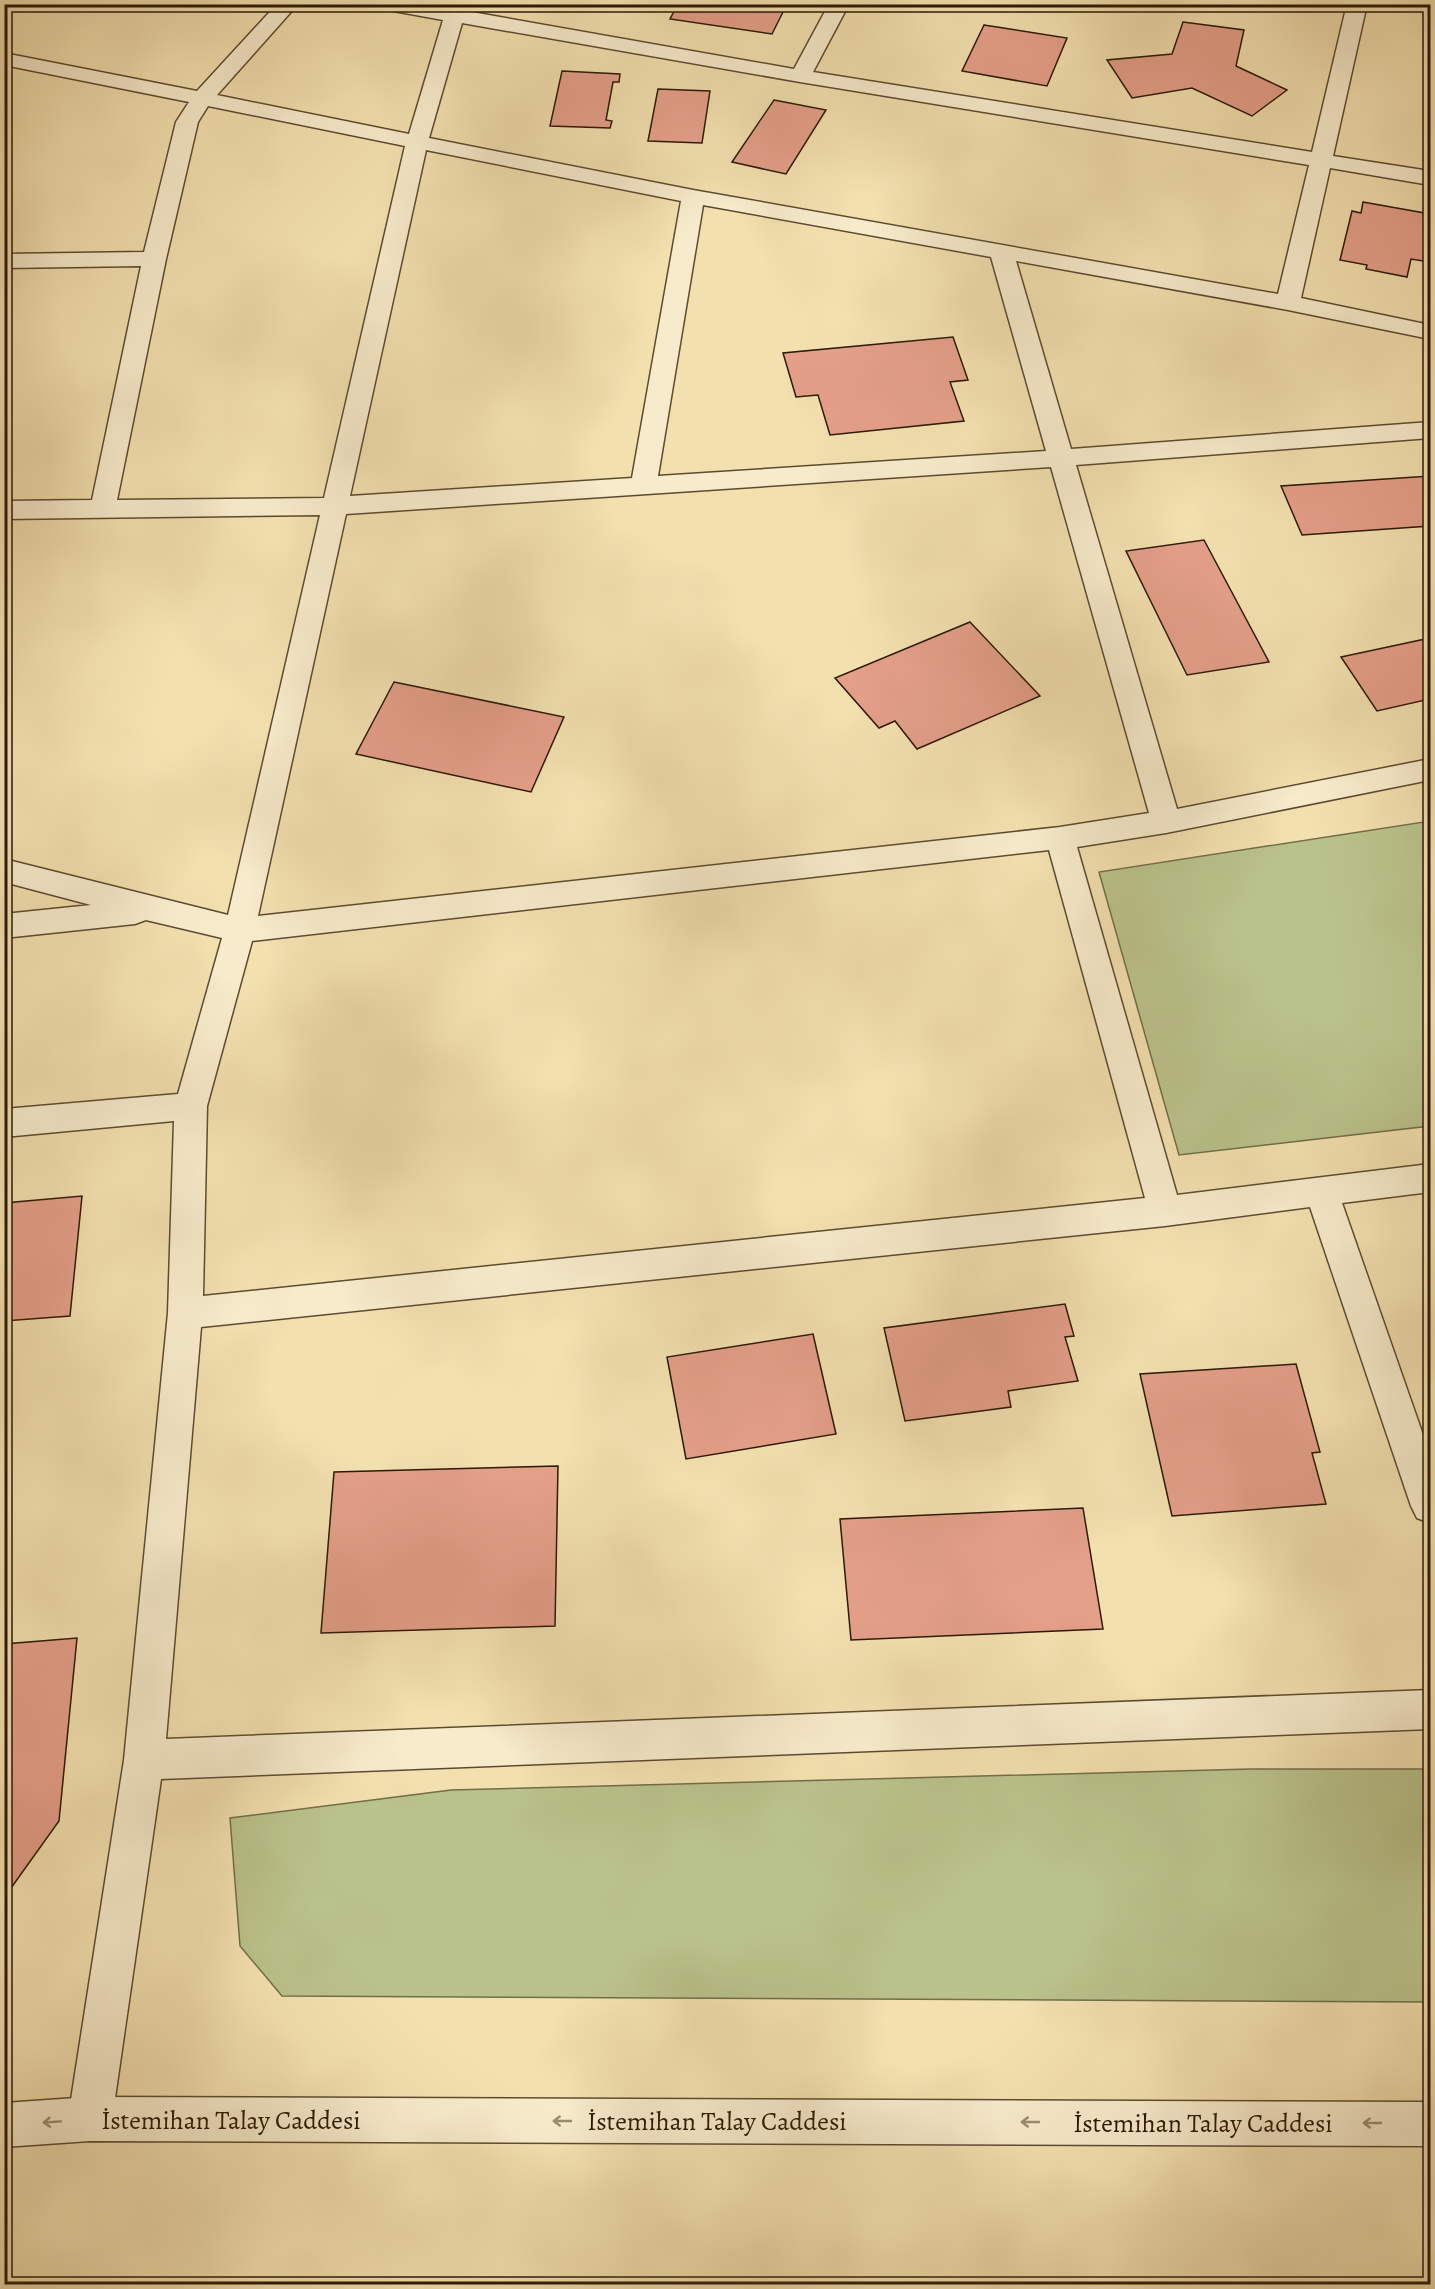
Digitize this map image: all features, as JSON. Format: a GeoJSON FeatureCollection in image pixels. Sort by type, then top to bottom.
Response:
{"type":"FeatureCollection","features":[{"type":"Feature","properties":{"kind":"street"},"geometry":{"type":"LineString","coordinates":[[103,508],[154,259],[187,122],[202,99],[288,4]]}},
{"type":"Feature","properties":{"kind":"street"},"geometry":{"type":"LineString","coordinates":[[388,4],[472,13],[800,76],[1431,178]]}},
{"type":"Feature","properties":{"kind":"street"},"geometry":{"type":"LineString","coordinates":[[800,76],[839,4]]}},
{"type":"Feature","properties":{"kind":"street"},"geometry":{"type":"LineString","coordinates":[[1288,303],[1357,4]]}},
{"type":"Feature","properties":{"kind":"street"},"geometry":{"type":"LineString","coordinates":[[90,2119],[144,1760],[185,1313],[191,1106],[240,930],[333,506],[417,142],[472,13]]}},
{"type":"Feature","properties":{"kind":"street"},"geometry":{"type":"LineString","coordinates":[[4,59],[693,197],[1002,254],[1288,303],[1431,332]]}},
{"type":"Feature","properties":{"kind":"street"},"geometry":{"type":"LineString","coordinates":[[644,484],[693,197]]}},
{"type":"Feature","properties":{"kind":"street"},"geometry":{"type":"LineString","coordinates":[[1002,254],[1166,822]]}},
{"type":"Feature","properties":{"kind":"street"},"geometry":{"type":"LineString","coordinates":[[4,261],[154,259]]}},
{"type":"Feature","properties":{"kind":"street"},"geometry":{"type":"LineString","coordinates":[[4,510],[333,506],[1060,458],[1431,430]]}},
{"type":"Feature","properties":{"kind":"street"},"geometry":{"type":"LineString","coordinates":[[4,870],[154,910],[240,930],[1060,838],[1166,822],[1431,769]]}},
{"type":"Feature","properties":{"kind":"street"},"geometry":{"type":"LineString","coordinates":[[1060,838],[1165,1212]]}},
{"type":"Feature","properties":{"kind":"street"},"geometry":{"type":"LineString","coordinates":[[4,926],[154,910]]}},
{"type":"Feature","properties":{"kind":"street"},"geometry":{"type":"LineString","coordinates":[[4,1123],[191,1106]]}},
{"type":"Feature","properties":{"kind":"street"},"geometry":{"type":"LineString","coordinates":[[185,1313],[1165,1212],[1431,1178]]}},
{"type":"Feature","properties":{"kind":"street"},"geometry":{"type":"LineString","coordinates":[[1322,1192],[1431,1506]]}},
{"type":"Feature","properties":{"kind":"street"},"geometry":{"type":"LineString","coordinates":[[144,1760],[1431,1710]]}},
{"type":"Feature","properties":{"kind":"street","name":"İstemihan Talay Caddesi"},"geometry":{"type":"LineString","coordinates":[[4,2125],[90,2119],[1431,2124]]}},
{"type":"Feature","properties":{"kind":"green space"},"geometry":{"type":"Polygon","coordinates":[[[1430,821],[1430,1126],[1179,1155],[1099,872],[1430,821]]]}},
{"type":"Feature","properties":{"kind":"green space"},"geometry":{"type":"Polygon","coordinates":[[[1250,1769],[1430,1769],[1430,2002],[282,1996],[240,1946],[230,1818],[451,1790],[1250,1769]]]}},
{"type":"Feature","properties":{"kind":"building"},"geometry":{"type":"Polygon","coordinates":[[[678,4],[787,4],[772,34],[670,19],[678,4]]]}},
{"type":"Feature","properties":{"kind":"building"},"geometry":{"type":"Polygon","coordinates":[[[1183,22],[1244,30],[1236,66],[1287,90],[1252,116],[1192,88],[1132,98],[1107,60],[1172,54],[1183,22]]]}},
{"type":"Feature","properties":{"kind":"building"},"geometry":{"type":"Polygon","coordinates":[[[984,25],[1067,38],[1047,86],[962,71],[984,25]]]}},
{"type":"Feature","properties":{"kind":"building"},"geometry":{"type":"Polygon","coordinates":[[[562,71],[620,74],[619,82],[613,82],[606,120],[612,121],[610,128],[550,126],[562,71]]]}},
{"type":"Feature","properties":{"kind":"building"},"geometry":{"type":"Polygon","coordinates":[[[658,89],[710,91],[702,143],[648,141],[658,89]]]}},
{"type":"Feature","properties":{"kind":"building"},"geometry":{"type":"Polygon","coordinates":[[[774,100],[826,110],[786,174],[732,162],[774,100]]]}},
{"type":"Feature","properties":{"kind":"building"},"geometry":{"type":"Polygon","coordinates":[[[1363,202],[1430,214],[1430,262],[1411,259],[1407,277],[1366,269],[1367,265],[1340,260],[1352,211],[1361,213],[1363,202]]]}},
{"type":"Feature","properties":{"kind":"building"},"geometry":{"type":"Polygon","coordinates":[[[953,337],[968,380],[950,382],[964,421],[830,435],[818,395],[796,397],[783,353],[953,337]]]}},
{"type":"Feature","properties":{"kind":"building"},"geometry":{"type":"Polygon","coordinates":[[[1430,476],[1430,526],[1302,535],[1281,486],[1430,476]]]}},
{"type":"Feature","properties":{"kind":"building"},"geometry":{"type":"Polygon","coordinates":[[[1204,540],[1269,662],[1187,675],[1126,551],[1204,540]]]}},
{"type":"Feature","properties":{"kind":"building"},"geometry":{"type":"Polygon","coordinates":[[[970,622],[1040,696],[917,749],[895,721],[879,728],[835,678],[970,622]]]}},
{"type":"Feature","properties":{"kind":"building"},"geometry":{"type":"Polygon","coordinates":[[[1430,638],[1430,699],[1377,711],[1341,657],[1430,638]]]}},
{"type":"Feature","properties":{"kind":"building"},"geometry":{"type":"Polygon","coordinates":[[[394,682],[564,717],[531,792],[356,754],[394,682]]]}},
{"type":"Feature","properties":{"kind":"building"},"geometry":{"type":"Polygon","coordinates":[[[82,1196],[70,1316],[4,1321],[4,1203],[82,1196]]]}},
{"type":"Feature","properties":{"kind":"building"},"geometry":{"type":"Polygon","coordinates":[[[1065,1304],[1074,1336],[1065,1337],[1078,1381],[1008,1391],[1011,1407],[905,1421],[884,1328],[1065,1304]]]}},
{"type":"Feature","properties":{"kind":"building"},"geometry":{"type":"Polygon","coordinates":[[[813,1334],[836,1434],[686,1459],[667,1357],[813,1334]]]}},
{"type":"Feature","properties":{"kind":"building"},"geometry":{"type":"Polygon","coordinates":[[[1296,1364],[1320,1452],[1312,1453],[1326,1504],[1172,1516],[1140,1374],[1296,1364]]]}},
{"type":"Feature","properties":{"kind":"building"},"geometry":{"type":"Polygon","coordinates":[[[558,1466],[555,1626],[321,1633],[334,1472],[558,1466]]]}},
{"type":"Feature","properties":{"kind":"building"},"geometry":{"type":"Polygon","coordinates":[[[1083,1508],[1103,1629],[851,1640],[840,1519],[1083,1508]]]}},
{"type":"Feature","properties":{"kind":"building"},"geometry":{"type":"Polygon","coordinates":[[[77,1638],[59,1821],[11,1888],[4,1889],[4,1644],[77,1638]]]}}]}
